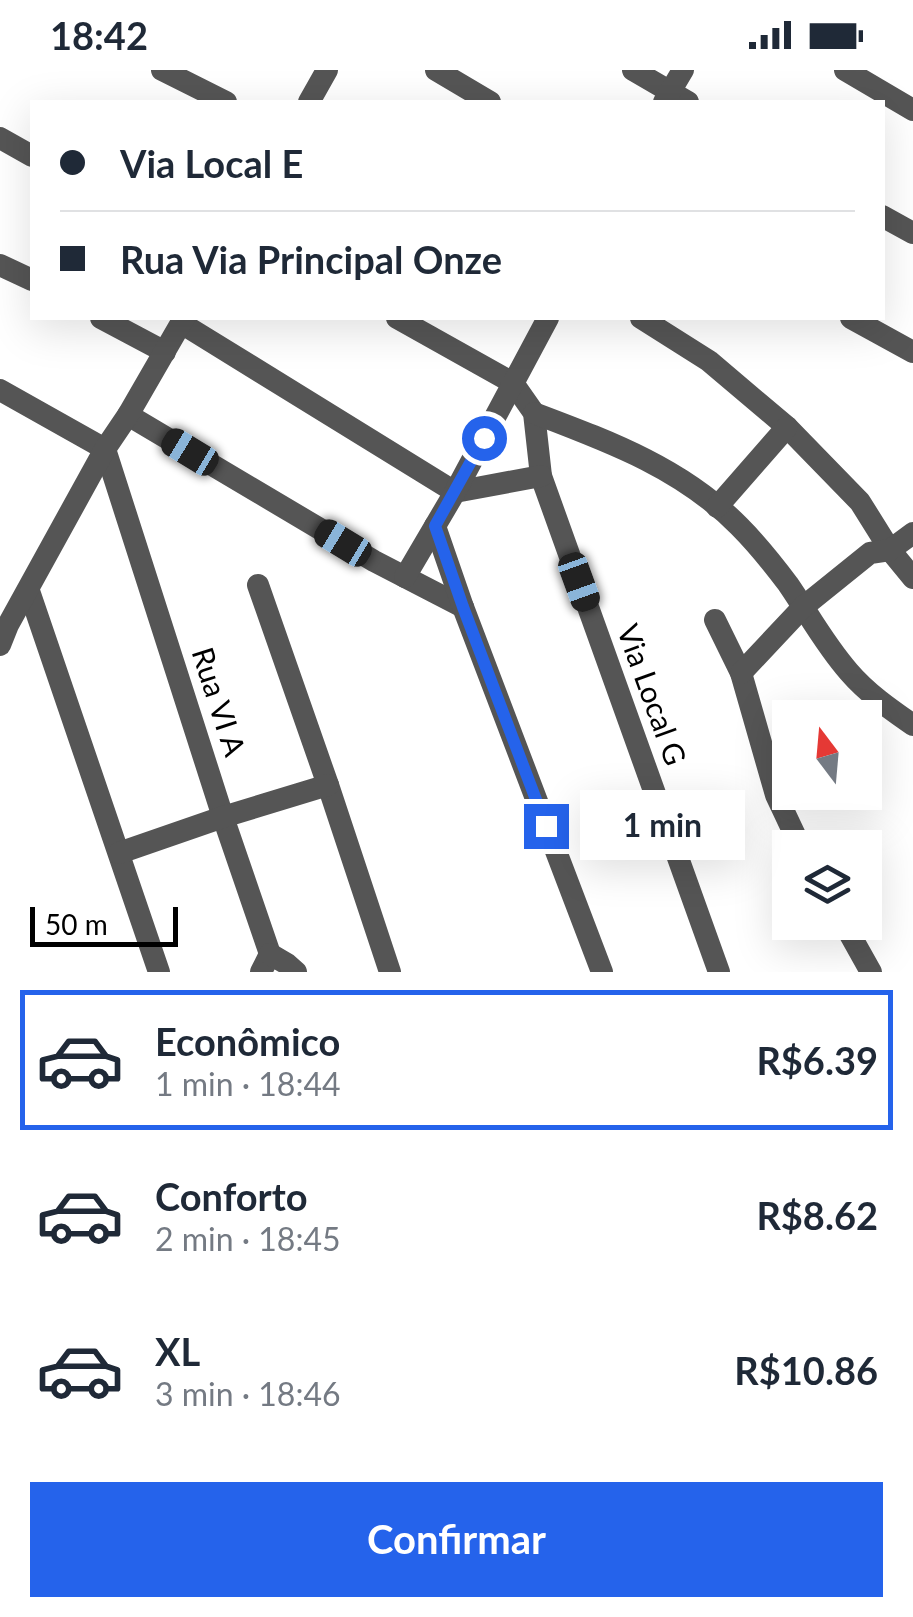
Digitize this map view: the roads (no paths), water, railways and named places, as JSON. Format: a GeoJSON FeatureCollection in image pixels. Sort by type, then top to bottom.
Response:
{"type":"FeatureCollection","features":[{"type":"Feature","properties":{"kind":"street"},"geometry":{"type":"LineString","coordinates":[[162,70],[222,100]]}},
{"type":"Feature","properties":{"kind":"street"},"geometry":{"type":"LineString","coordinates":[[310,100],[327,70]]}},
{"type":"Feature","properties":{"kind":"street"},"geometry":{"type":"LineString","coordinates":[[436,70],[487,100]]}},
{"type":"Feature","properties":{"kind":"street"},"geometry":{"type":"LineString","coordinates":[[633,70],[674,99],[683,70]]}},
{"type":"Feature","properties":{"kind":"street"},"geometry":{"type":"LineString","coordinates":[[845,70],[913,110]]}},
{"type":"Feature","properties":{"kind":"street"},"geometry":{"type":"LineString","coordinates":[[0,138],[30,155]]}},
{"type":"Feature","properties":{"kind":"street"},"geometry":{"type":"LineString","coordinates":[[885,218],[913,233]]}},
{"type":"Feature","properties":{"kind":"street"},"geometry":{"type":"LineString","coordinates":[[0,265],[30,279]]}},
{"type":"Feature","properties":{"kind":"street"},"geometry":{"type":"LineString","coordinates":[[105,320],[164,352]]}},
{"type":"Feature","properties":{"kind":"street"},"geometry":{"type":"LineString","coordinates":[[3,631],[182,320],[454,492],[540,476]]}},
{"type":"Feature","properties":{"kind":"street"},"geometry":{"type":"LineString","coordinates":[[401,320],[513,383]]}},
{"type":"Feature","properties":{"kind":"street"},"geometry":{"type":"LineString","coordinates":[[405,577],[547,320]]}},
{"type":"Feature","properties":{"kind":"street"},"geometry":{"type":"LineString","coordinates":[[644,320],[709,360],[787,427],[860,502],[913,578]]}},
{"type":"Feature","properties":{"kind":"street"},"geometry":{"type":"LineString","coordinates":[[855,320],[913,352]]}},
{"type":"Feature","properties":{"kind":"street","name":"Via Local G"},"geometry":{"type":"LineString","coordinates":[[513,383],[534,413],[540,476],[719,972]]}},
{"type":"Feature","properties":{"kind":"street"},"geometry":{"type":"LineString","coordinates":[[0,390],[105,448]]}},
{"type":"Feature","properties":{"kind":"street"},"geometry":{"type":"LineString","coordinates":[[534,413],[645,458],[717,506],[787,583],[848,671],[913,725]]}},
{"type":"Feature","properties":{"kind":"street"},"geometry":{"type":"LineString","coordinates":[[128,416],[374,561],[463,607]]}},
{"type":"Feature","properties":{"kind":"street"},"geometry":{"type":"LineString","coordinates":[[717,506],[787,427]]}},
{"type":"Feature","properties":{"kind":"street","name":"Rua VI A"},"geometry":{"type":"LineString","coordinates":[[105,448],[266,963]]}},
{"type":"Feature","properties":{"kind":"street"},"geometry":{"type":"LineString","coordinates":[[435,526],[602,972]]}},
{"type":"Feature","properties":{"kind":"street"},"geometry":{"type":"LineString","coordinates":[[740,673],[803,607],[870,553],[890,550],[913,533]]}},
{"type":"Feature","properties":{"kind":"street"},"geometry":{"type":"LineString","coordinates":[[258,585],[390,972]]}},
{"type":"Feature","properties":{"kind":"street"},"geometry":{"type":"LineString","coordinates":[[28,591],[159,972]]}},
{"type":"Feature","properties":{"kind":"street"},"geometry":{"type":"LineString","coordinates":[[715,620],[740,673],[776,795],[793,830]]}},
{"type":"Feature","properties":{"kind":"street"},"geometry":{"type":"LineString","coordinates":[[119,852],[328,784]]}},
{"type":"Feature","properties":{"kind":"street"},"geometry":{"type":"LineString","coordinates":[[853,940],[871,972]]}},
{"type":"Feature","properties":{"kind":"street"},"geometry":{"type":"LineString","coordinates":[[266,963],[287,964],[296,972]]}}]}
